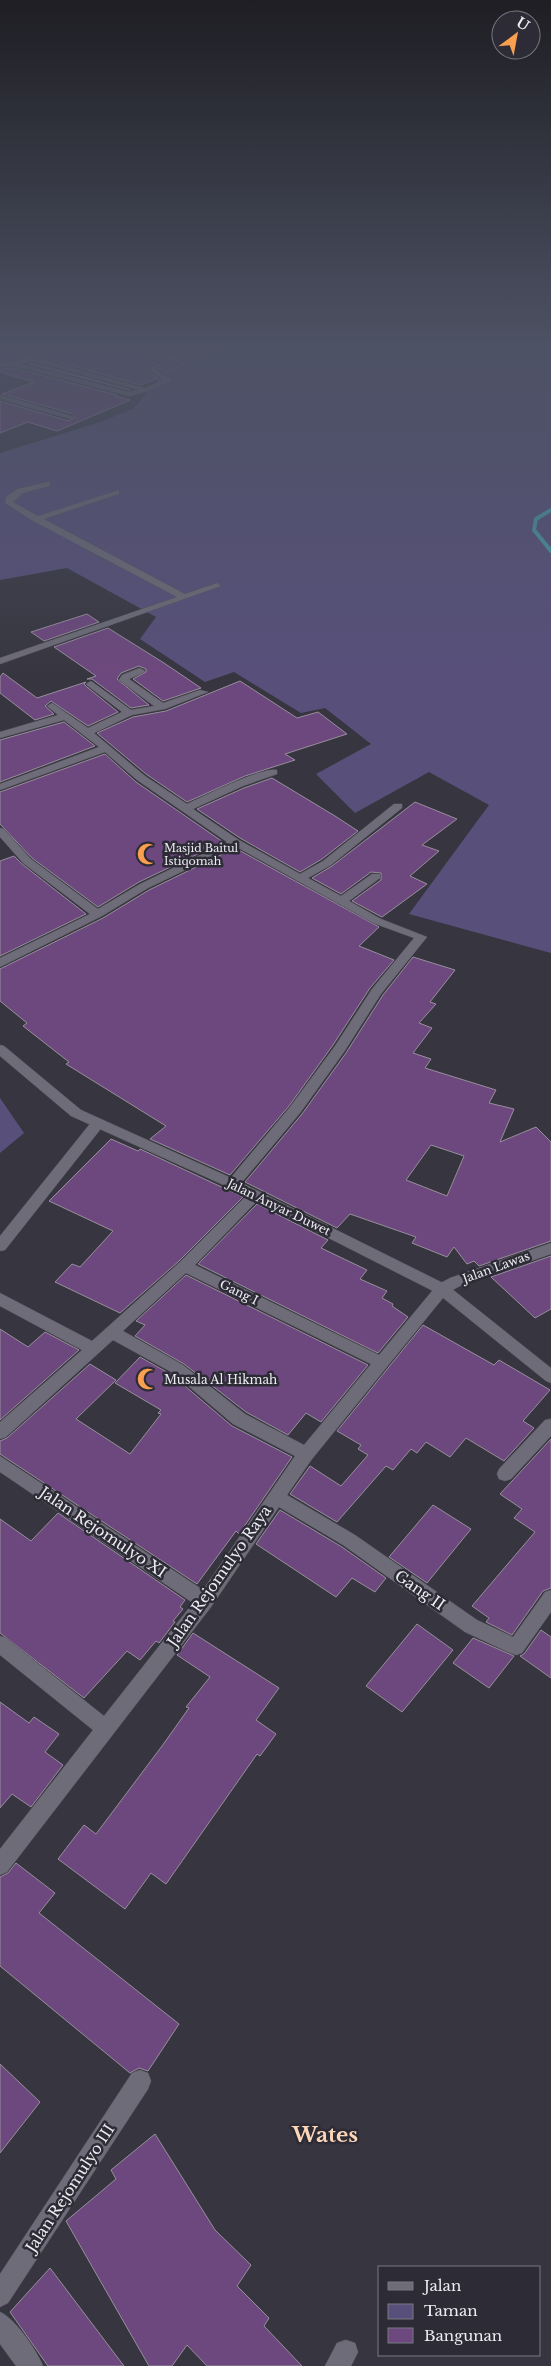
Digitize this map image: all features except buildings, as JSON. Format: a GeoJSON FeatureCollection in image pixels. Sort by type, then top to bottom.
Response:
{"type":"FeatureCollection","features":[{"type":"Feature","properties":{"kind":"street"},"geometry":{"type":"LineString","coordinates":[[47,484],[20,491],[11,496],[8,501],[12,506],[184,597]]}},
{"type":"Feature","properties":{"kind":"street"},"geometry":{"type":"LineString","coordinates":[[36,519],[116,492]]}},
{"type":"Feature","properties":{"kind":"street"},"geometry":{"type":"LineString","coordinates":[[0,662],[217,586]]}},
{"type":"Feature","properties":{"kind":"street"},"geometry":{"type":"LineString","coordinates":[[140,671],[125,677],[124,680],[162,707]]}},
{"type":"Feature","properties":{"kind":"street"},"geometry":{"type":"LineString","coordinates":[[91,684],[130,713]]}},
{"type":"Feature","properties":{"kind":"street"},"geometry":{"type":"LineString","coordinates":[[87,732],[130,713],[162,707],[203,692]]}},
{"type":"Feature","properties":{"kind":"street"},"geometry":{"type":"LineString","coordinates":[[52,706],[107,748],[141,778],[235,842],[299,879],[377,920],[422,937],[376,992],[340,1049],[295,1110],[233,1184]]}},
{"type":"Feature","properties":{"kind":"street"},"geometry":{"type":"LineString","coordinates":[[0,735],[66,716]]}},
{"type":"Feature","properties":{"kind":"street"},"geometry":{"type":"LineString","coordinates":[[0,787],[107,748]]}},
{"type":"Feature","properties":{"kind":"street"},"geometry":{"type":"LineString","coordinates":[[185,809],[239,784],[273,772]]}},
{"type":"Feature","properties":{"kind":"street"},"geometry":{"type":"LineString","coordinates":[[299,879],[327,863],[398,806]]}},
{"type":"Feature","properties":{"kind":"street"},"geometry":{"type":"LineString","coordinates":[[0,831],[27,861],[98,914]]}},
{"type":"Feature","properties":{"kind":"street"},"geometry":{"type":"LineString","coordinates":[[0,963],[98,914],[144,886],[235,842]]}},
{"type":"Feature","properties":{"kind":"street"},"geometry":{"type":"LineString","coordinates":[[341,901],[376,876]]}},
{"type":"Feature","properties":{"kind":"street","name":"Jalan Anyar Duwet"},"geometry":{"type":"LineString","coordinates":[[0,1049],[76,1113],[233,1184],[254,1196],[364,1248],[442,1289],[551,1377]]}},
{"type":"Feature","properties":{"kind":"street"},"geometry":{"type":"LineString","coordinates":[[0,1246],[98,1123]]}},
{"type":"Feature","properties":{"kind":"street"},"geometry":{"type":"LineString","coordinates":[[0,1432],[110,1331],[185,1266],[254,1196]]}},
{"type":"Feature","properties":{"kind":"street","name":"Jalan Lawas"},"geometry":{"type":"LineString","coordinates":[[442,1289],[456,1282],[551,1248]]}},
{"type":"Feature","properties":{"kind":"street","name":"Gang I"},"geometry":{"type":"LineString","coordinates":[[185,1266],[380,1362]]}},
{"type":"Feature","properties":{"kind":"street","name":"Jalan Rejomulyo Raya"},"geometry":{"type":"LineString","coordinates":[[0,1865],[205,1601],[306,1454],[442,1289]]}},
{"type":"Feature","properties":{"kind":"street"},"geometry":{"type":"LineString","coordinates":[[0,1299],[92,1348]]}},
{"type":"Feature","properties":{"kind":"street"},"geometry":{"type":"LineString","coordinates":[[110,1331],[178,1370],[239,1419],[306,1454]]}},
{"type":"Feature","properties":{"kind":"street"},"geometry":{"type":"LineString","coordinates":[[504,1474],[551,1425]]}},
{"type":"Feature","properties":{"kind":"street","name":"Jalan Rejomulyo XI"},"geometry":{"type":"LineString","coordinates":[[0,1463],[205,1601]]}},
{"type":"Feature","properties":{"kind":"street","name":"Gang II"},"geometry":{"type":"LineString","coordinates":[[275,1497],[349,1540],[471,1626],[516,1647],[551,1598]]}},
{"type":"Feature","properties":{"kind":"street"},"geometry":{"type":"LineString","coordinates":[[0,1644],[106,1729]]}},
{"type":"Feature","properties":{"kind":"street","name":"Jalan Rejomulyo III"},"geometry":{"type":"LineString","coordinates":[[0,2295],[140,2081]]}},
{"type":"Feature","properties":{"kind":"street"},"geometry":{"type":"LineString","coordinates":[[0,2324],[31,2366]]}},
{"type":"Feature","properties":{"kind":"green space"},"geometry":{"type":"Polygon","coordinates":[[[0,455],[551,455],[551,953],[409,914],[489,805],[429,772],[355,813],[316,774],[371,744],[325,708],[301,713],[234,672],[205,682],[140,639],[156,617],[67,568],[0,580],[0,455]]]}},
{"type":"Feature","properties":{"kind":"green space"},"geometry":{"type":"Polygon","coordinates":[[[0,1098],[24,1133],[0,1153],[0,1098]]]}},
{"type":"Feature","properties":{"kind":"waterway"},"geometry":{"type":"LineString","coordinates":[[551,510],[536,519],[534,530],[551,551]]}},
{"type":"Feature","properties":{"kind":"place","name":"Masjid Baitul Istiqomah"},"geometry":{"type":"Point","coordinates":[148,854]}},
{"type":"Feature","properties":{"kind":"place","name":"Musala Al Hikmah"},"geometry":{"type":"Point","coordinates":[148,1379]}},
{"type":"Feature","properties":{"kind":"district","name":"Wates"},"geometry":{"type":"Point","coordinates":[325,2135]}}]}
